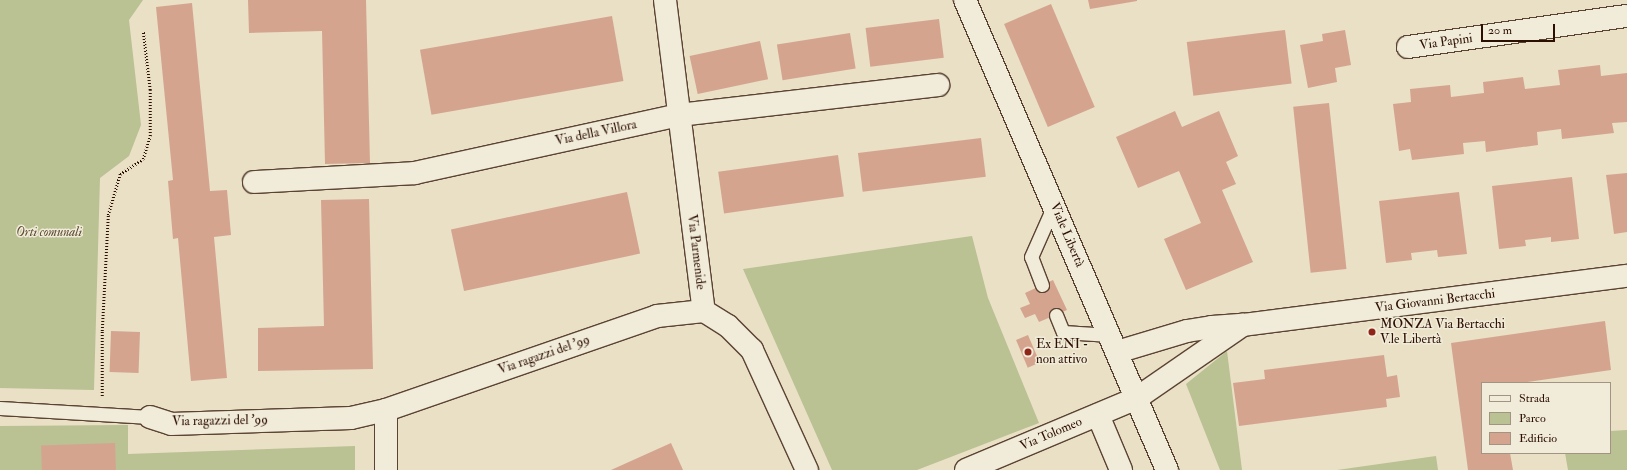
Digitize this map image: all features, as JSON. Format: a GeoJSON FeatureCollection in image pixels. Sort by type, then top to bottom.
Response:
{"type":"FeatureCollection","features":[{"type":"Feature","properties":{"kind":"street","name":"Via Parmenide"},"geometry":{"type":"LineString","coordinates":[[665,0],[704,311]]}},
{"type":"Feature","properties":{"kind":"street","name":"Viale Libertà"},"geometry":{"type":"LineString","coordinates":[[965,0],[1167,470]]}},
{"type":"Feature","properties":{"kind":"street","name":"Via Papini"},"geometry":{"type":"LineString","coordinates":[[1408,47],[1627,16]]}},
{"type":"Feature","properties":{"kind":"street","name":"Via della Villora"},"geometry":{"type":"LineString","coordinates":[[254,182],[415,173],[679,115],[938,85]]}},
{"type":"Feature","properties":{"kind":"street","name":"Via Giovanni Bertacchi"},"geometry":{"type":"LineString","coordinates":[[1114,344],[1187,331],[1627,276]]}},
{"type":"Feature","properties":{"kind":"street","name":"Via ragazzi del '99"},"geometry":{"type":"LineString","coordinates":[[150,417],[171,424],[351,418],[386,410],[657,316],[704,311]]}},
{"type":"Feature","properties":{"kind":"street"},"geometry":{"type":"LineString","coordinates":[[704,311],[728,326],[752,350],[807,470]]}},
{"type":"Feature","properties":{"kind":"street","name":"Via Giovanni Bertacchi"},"geometry":{"type":"LineString","coordinates":[[1137,398],[1243,325]]}},
{"type":"Feature","properties":{"kind":"street","name":"Via Tolomeo"},"geometry":{"type":"LineString","coordinates":[[966,470],[1137,398]]}},
{"type":"Feature","properties":{"kind":"street"},"geometry":{"type":"LineString","coordinates":[[386,410],[386,470]]}},
{"type":"Feature","properties":{"kind":"street"},"geometry":{"type":"LineString","coordinates":[[1098,415],[1121,470]]}},
{"type":"Feature","properties":{"kind":"lane"},"geometry":{"type":"LineString","coordinates":[[1042,285],[1031,257],[1054,205]]}},
{"type":"Feature","properties":{"kind":"lane"},"geometry":{"type":"LineString","coordinates":[[1056,315],[1063,332],[1114,344]]}},
{"type":"Feature","properties":{"kind":"lane"},"geometry":{"type":"LineString","coordinates":[[0,408],[150,417]]}},
{"type":"Feature","properties":{"kind":"path"},"geometry":{"type":"LineString","coordinates":[[100,414],[108,215],[120,174],[143,159],[150,136],[150,90],[143,31]]}},
{"type":"Feature","properties":{"kind":"green space","name":"Orti comunali"},"geometry":{"type":"Polygon","coordinates":[[[0,0],[143,0],[129,20],[141,125],[129,156],[100,178],[94,390],[0,388],[0,0]]]}},
{"type":"Feature","properties":{"kind":"green space"},"geometry":{"type":"Polygon","coordinates":[[[972,236],[988,298],[1039,423],[917,470],[832,470],[743,269],[972,236]]]}},
{"type":"Feature","properties":{"kind":"green space"},"geometry":{"type":"Polygon","coordinates":[[[1227,351],[1242,470],[1220,470],[1186,384],[1227,351]]]}},
{"type":"Feature","properties":{"kind":"green space"},"geometry":{"type":"Polygon","coordinates":[[[128,425],[128,454],[355,446],[355,470],[0,470],[0,426],[128,425]]]}},
{"type":"Feature","properties":{"kind":"green space"},"geometry":{"type":"Polygon","coordinates":[[[1627,430],[1627,470],[1568,470],[1565,454],[1611,454],[1611,431],[1627,430]]]}},
{"type":"Feature","properties":{"kind":"green space"},"geometry":{"type":"Polygon","coordinates":[[[1436,456],[1438,470],[1337,470],[1436,456]]]}},
{"type":"Feature","properties":{"kind":"building"},"geometry":{"type":"Polygon","coordinates":[[[248,0],[366,0],[370,163],[325,164],[322,31],[249,33],[248,0]]]}},
{"type":"Feature","properties":{"kind":"building"},"geometry":{"type":"Polygon","coordinates":[[[1088,0],[1137,0],[1137,1],[1090,9],[1088,0]]]}},
{"type":"Feature","properties":{"kind":"building"},"geometry":{"type":"Polygon","coordinates":[[[192,3],[210,191],[227,190],[231,235],[214,237],[227,378],[191,381],[178,238],[173,239],[168,181],[173,180],[156,7],[192,3]]]}},
{"type":"Feature","properties":{"kind":"building"},"geometry":{"type":"Polygon","coordinates":[[[1051,4],[1095,107],[1048,127],[1004,24],[1051,4]]]}},
{"type":"Feature","properties":{"kind":"building"},"geometry":{"type":"Polygon","coordinates":[[[612,16],[623,81],[431,115],[420,50],[612,16]]]}},
{"type":"Feature","properties":{"kind":"building"},"geometry":{"type":"Polygon","coordinates":[[[939,19],[944,58],[870,67],[866,28],[939,19]]]}},
{"type":"Feature","properties":{"kind":"building"},"geometry":{"type":"Polygon","coordinates":[[[1285,30],[1292,84],[1193,96],[1187,42],[1285,30]]]}},
{"type":"Feature","properties":{"kind":"building"},"geometry":{"type":"Polygon","coordinates":[[[1345,30],[1351,65],[1335,68],[1337,82],[1308,88],[1300,45],[1323,41],[1322,34],[1345,30]]]}},
{"type":"Feature","properties":{"kind":"building"},"geometry":{"type":"Polygon","coordinates":[[[850,33],[856,69],[783,80],[777,45],[850,33]]]}},
{"type":"Feature","properties":{"kind":"building"},"geometry":{"type":"Polygon","coordinates":[[[760,41],[768,79],[698,94],[690,56],[760,41]]]}},
{"type":"Feature","properties":{"kind":"building"},"geometry":{"type":"Polygon","coordinates":[[[1600,65],[1601,76],[1627,73],[1627,122],[1612,123],[1614,133],[1562,139],[1561,129],[1537,132],[1538,145],[1486,152],[1485,141],[1463,143],[1464,154],[1412,160],[1410,149],[1399,151],[1393,104],[1411,102],[1410,89],[1450,85],[1451,97],[1484,93],[1483,82],[1523,77],[1525,89],[1560,85],[1558,70],[1600,65]]]}},
{"type":"Feature","properties":{"kind":"building"},"geometry":{"type":"Polygon","coordinates":[[[1329,103],[1346,269],[1311,273],[1293,107],[1329,103]]]}},
{"type":"Feature","properties":{"kind":"building"},"geometry":{"type":"Polygon","coordinates":[[[1175,111],[1182,127],[1219,111],[1238,156],[1226,162],[1236,184],[1222,190],[1253,262],[1186,290],[1164,239],[1201,223],[1179,171],[1138,188],[1116,137],[1175,111]]]}},
{"type":"Feature","properties":{"kind":"building"},"geometry":{"type":"Polygon","coordinates":[[[981,138],[986,177],[863,192],[858,153],[981,138]]]}},
{"type":"Feature","properties":{"kind":"building"},"geometry":{"type":"Polygon","coordinates":[[[838,155],[844,197],[724,213],[718,172],[838,155]]]}},
{"type":"Feature","properties":{"kind":"building"},"geometry":{"type":"Polygon","coordinates":[[[1627,173],[1627,232],[1614,234],[1606,175],[1627,173]]]}},
{"type":"Feature","properties":{"kind":"building"},"geometry":{"type":"Polygon","coordinates":[[[1572,177],[1579,239],[1551,242],[1551,237],[1525,240],[1526,246],[1499,249],[1492,186],[1572,177]]]}},
{"type":"Feature","properties":{"kind":"building"},"geometry":{"type":"Polygon","coordinates":[[[627,192],[640,254],[464,291],[451,229],[627,192]]]}},
{"type":"Feature","properties":{"kind":"building"},"geometry":{"type":"Polygon","coordinates":[[[1459,192],[1467,254],[1438,257],[1437,250],[1411,253],[1412,260],[1386,263],[1379,201],[1459,192]]]}},
{"type":"Feature","properties":{"kind":"building"},"geometry":{"type":"Polygon","coordinates":[[[369,199],[373,369],[258,371],[258,328],[324,326],[321,200],[369,199]]]}},
{"type":"Feature","properties":{"kind":"building"},"geometry":{"type":"Polygon","coordinates":[[[1053,280],[1067,310],[1039,322],[1035,314],[1025,318],[1020,308],[1030,304],[1025,293],[1053,280]]]}},
{"type":"Feature","properties":{"kind":"building"},"geometry":{"type":"Polygon","coordinates":[[[1605,321],[1611,370],[1527,382],[1481,382],[1481,454],[1510,454],[1513,470],[1468,470],[1451,343],[1605,321]]]}},
{"type":"Feature","properties":{"kind":"building"},"geometry":{"type":"Polygon","coordinates":[[[111,331],[140,332],[139,373],[110,372],[111,331]]]}},
{"type":"Feature","properties":{"kind":"building","name":"Ex ENI - non attivo"},"geometry":{"type":"Polygon","coordinates":[[[1028,335],[1040,363],[1028,368],[1016,340],[1028,335]]]}},
{"type":"Feature","properties":{"kind":"building"},"geometry":{"type":"Polygon","coordinates":[[[1384,355],[1387,377],[1397,375],[1400,397],[1386,399],[1387,407],[1239,426],[1233,383],[1265,379],[1264,370],[1384,355]]]}},
{"type":"Feature","properties":{"kind":"building"},"geometry":{"type":"Polygon","coordinates":[[[115,443],[116,470],[42,470],[41,446],[115,443]]]}},
{"type":"Feature","properties":{"kind":"building"},"geometry":{"type":"Polygon","coordinates":[[[671,443],[683,470],[611,470],[671,443]]]}},
{"type":"Feature","properties":{"kind":"place","name":"MONZA Via Bertacchi V.le Libertà"},"geometry":{"type":"Point","coordinates":[1372,332]}},
{"type":"Feature","properties":{"kind":"place","name":"Ex ENI - non attivo"},"geometry":{"type":"Point","coordinates":[1028,352]}}]}
